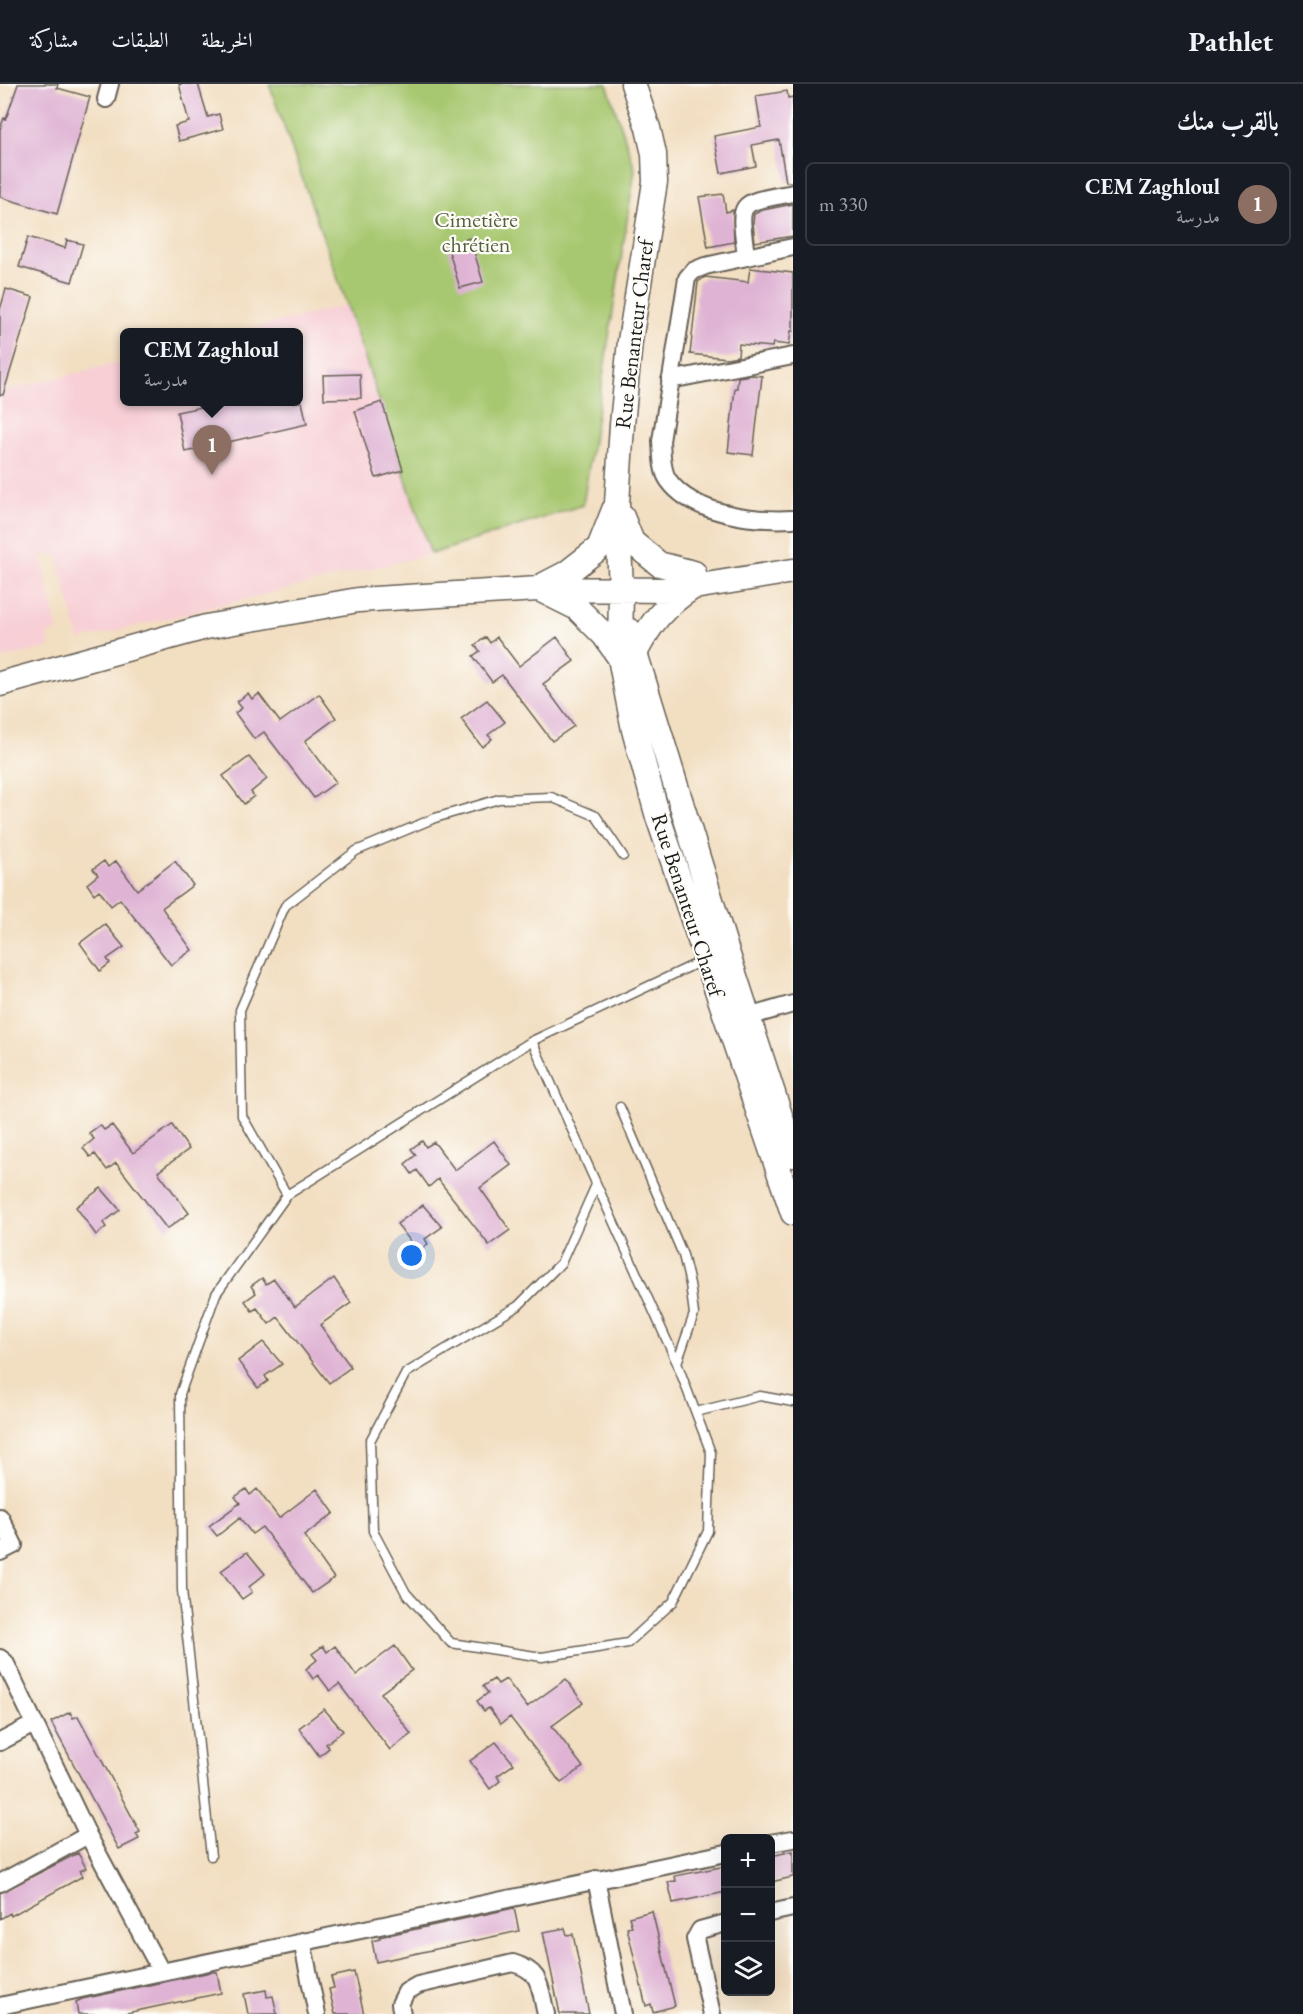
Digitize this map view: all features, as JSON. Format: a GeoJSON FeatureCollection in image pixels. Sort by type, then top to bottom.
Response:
{"type":"FeatureCollection","features":[{"type":"Feature","properties":{"kind":"main road","name":"Rue Benanteur Charef"},"geometry":{"type":"LineString","coordinates":[[633,84],[654,154],[655,182],[630,341],[617,503],[627,656],[793,1213]]}},
{"type":"Feature","properties":{"kind":"main road"},"geometry":{"type":"LineString","coordinates":[[617,503],[632,542],[660,564],[694,580],[793,571]]}},
{"type":"Feature","properties":{"kind":"main road"},"geometry":{"type":"LineString","coordinates":[[538,589],[567,573],[599,548],[617,503]]}},
{"type":"Feature","properties":{"kind":"main road"},"geometry":{"type":"LineString","coordinates":[[0,684],[206,627],[358,600],[538,589],[675,590],[694,580],[793,554]]}},
{"type":"Feature","properties":{"kind":"main road"},"geometry":{"type":"LineString","coordinates":[[538,589],[576,608],[627,656],[671,601],[694,580]]}},
{"type":"Feature","properties":{"kind":"main road","name":"Rue Benanteur Charef"},"geometry":{"type":"LineString","coordinates":[[716,954],[748,1017],[793,1155]]}},
{"type":"Feature","properties":{"kind":"street"},"geometry":{"type":"LineString","coordinates":[[746,256],[741,218],[748,203],[793,193]]}},
{"type":"Feature","properties":{"kind":"street"},"geometry":{"type":"LineString","coordinates":[[793,247],[705,266],[693,271],[687,278],[661,441],[662,460],[668,480],[682,495],[718,513],[765,520],[793,519]]}},
{"type":"Feature","properties":{"kind":"street"},"geometry":{"type":"LineString","coordinates":[[670,380],[793,356]]}},
{"type":"Feature","properties":{"kind":"street"},"geometry":{"type":"LineString","coordinates":[[748,1017],[793,1004]]}},
{"type":"Feature","properties":{"kind":"street"},"geometry":{"type":"LineString","coordinates":[[0,1517],[14,1545],[0,1552]]}},
{"type":"Feature","properties":{"kind":"street"},"geometry":{"type":"LineString","coordinates":[[0,1658],[5,1662],[88,1835],[161,1971]]}},
{"type":"Feature","properties":{"kind":"street"},"geometry":{"type":"LineString","coordinates":[[0,1742],[34,1724]]}},
{"type":"Feature","properties":{"kind":"street"},"geometry":{"type":"LineString","coordinates":[[0,1883],[88,1835]]}},
{"type":"Feature","properties":{"kind":"street"},"geometry":{"type":"LineString","coordinates":[[775,1842],[793,1839]]}},
{"type":"Feature","properties":{"kind":"street"},"geometry":{"type":"LineString","coordinates":[[0,2006],[721,1854]]}},
{"type":"Feature","properties":{"kind":"street"},"geometry":{"type":"LineString","coordinates":[[596,1879],[623,2014]]}},
{"type":"Feature","properties":{"kind":"street"},"geometry":{"type":"LineString","coordinates":[[775,1912],[793,1908]]}},
{"type":"Feature","properties":{"kind":"street"},"geometry":{"type":"LineString","coordinates":[[712,2014],[695,1939],[700,1930],[721,1924]]}},
{"type":"Feature","properties":{"kind":"street"},"geometry":{"type":"LineString","coordinates":[[302,1941],[317,2014]]}},
{"type":"Feature","properties":{"kind":"street"},"geometry":{"type":"LineString","coordinates":[[402,2014],[400,2004],[406,1992],[418,1985],[513,1963],[527,1967],[536,1975],[546,2014]]}},
{"type":"Feature","properties":{"kind":"lane"},"geometry":{"type":"LineString","coordinates":[[287,1195],[242,1116],[240,1010],[285,906],[356,851],[435,818],[499,799],[551,796],[597,816],[623,856]]}},
{"type":"Feature","properties":{"kind":"lane"},"geometry":{"type":"LineString","coordinates":[[211,1856],[182,1590],[180,1394],[216,1294],[287,1195],[532,1041],[716,954]]}},
{"type":"Feature","properties":{"kind":"lane"},"geometry":{"type":"LineString","coordinates":[[532,1041],[597,1185],[677,1363],[711,1453],[708,1531],[673,1602],[628,1642],[542,1657],[451,1642],[406,1593],[373,1531],[370,1441],[406,1372],[518,1306],[561,1263],[597,1185]]}},
{"type":"Feature","properties":{"kind":"lane"},"geometry":{"type":"LineString","coordinates":[[620,1107],[683,1255],[690,1284],[694,1314],[677,1363]]}},
{"type":"Feature","properties":{"kind":"lane"},"geometry":{"type":"LineString","coordinates":[[696,1412],[760,1396],[793,1402]]}},
{"type":"Feature","properties":{"kind":"shaded area"},"geometry":{"type":"Polygon","coordinates":[[[347,305],[431,554],[79,640],[57,554],[41,557],[58,630],[47,634],[49,647],[0,659],[0,392],[120,362],[120,406],[303,406],[303,328],[253,328],[347,305]]]}},
{"type":"Feature","properties":{"kind":"green space","name":"Cimetière chrétien"},"geometry":{"type":"Polygon","coordinates":[[[269,84],[607,84],[635,169],[583,505],[431,554],[269,84]]]}},
{"type":"Feature","properties":{"kind":"building"},"geometry":{"type":"Polygon","coordinates":[[[18,84],[58,84],[57,88],[90,97],[57,214],[0,197],[0,129],[4,118],[6,119],[18,84]]]}},
{"type":"Feature","properties":{"kind":"building"},"geometry":{"type":"Polygon","coordinates":[[[179,84],[198,84],[208,117],[219,114],[223,129],[179,141],[175,126],[189,122],[179,84]]]}},
{"type":"Feature","properties":{"kind":"building"},"geometry":{"type":"Polygon","coordinates":[[[787,91],[788,98],[793,97],[793,182],[786,182],[779,140],[752,145],[756,166],[721,173],[714,136],[761,127],[756,96],[787,91]]]}},
{"type":"Feature","properties":{"kind":"building"},"geometry":{"type":"Polygon","coordinates":[[[723,194],[726,212],[733,210],[734,242],[708,247],[699,197],[723,194]]]}},
{"type":"Feature","properties":{"kind":"building"},"geometry":{"type":"Polygon","coordinates":[[[793,204],[793,236],[755,242],[754,214],[793,204]]]}},
{"type":"Feature","properties":{"kind":"building"},"geometry":{"type":"Polygon","coordinates":[[[28,237],[65,248],[67,240],[83,244],[72,282],[19,267],[28,237]]]}},
{"type":"Feature","properties":{"kind":"building"},"geometry":{"type":"Polygon","coordinates":[[[470,238],[483,282],[460,288],[447,245],[470,238]]]}},
{"type":"Feature","properties":{"kind":"building"},"geometry":{"type":"Polygon","coordinates":[[[750,268],[793,273],[793,331],[791,331],[789,345],[773,343],[772,347],[739,344],[738,356],[727,358],[690,354],[698,282],[705,277],[748,282],[750,268]]]}},
{"type":"Feature","properties":{"kind":"building"},"geometry":{"type":"Polygon","coordinates":[[[6,289],[33,297],[3,395],[0,395],[0,310],[6,289]]]}},
{"type":"Feature","properties":{"kind":"building"},"geometry":{"type":"Polygon","coordinates":[[[360,374],[361,398],[324,399],[323,375],[360,374]]]}},
{"type":"Feature","properties":{"kind":"building"},"geometry":{"type":"Polygon","coordinates":[[[762,376],[753,455],[728,452],[738,377],[762,376]]]}},
{"type":"Feature","properties":{"kind":"building"},"geometry":{"type":"Polygon","coordinates":[[[382,402],[403,470],[376,478],[355,411],[382,402]]]}},
{"type":"Feature","properties":{"kind":"building"},"geometry":{"type":"Polygon","coordinates":[[[206,406],[303,406],[307,424],[185,452],[177,412],[206,406]]]}},
{"type":"Feature","properties":{"kind":"building"},"geometry":{"type":"Polygon","coordinates":[[[486,637],[490,643],[497,637],[519,666],[557,637],[574,661],[543,684],[574,726],[552,741],[502,675],[492,682],[473,656],[480,651],[475,645],[486,637]]]}},
{"type":"Feature","properties":{"kind":"building"},"geometry":{"type":"Polygon","coordinates":[[[248,693],[252,699],[259,694],[280,722],[319,694],[336,718],[305,741],[336,782],[314,798],[264,732],[254,739],[235,713],[242,708],[237,702],[248,693]]]}},
{"type":"Feature","properties":{"kind":"building"},"geometry":{"type":"Polygon","coordinates":[[[487,700],[505,722],[488,735],[492,739],[482,747],[461,719],[487,700]]]}},
{"type":"Feature","properties":{"kind":"building"},"geometry":{"type":"Polygon","coordinates":[[[249,757],[267,779],[251,792],[254,796],[244,804],[223,776],[249,757]]]}},
{"type":"Feature","properties":{"kind":"building"},"geometry":{"type":"Polygon","coordinates":[[[104,861],[108,867],[116,861],[137,890],[175,861],[193,885],[162,908],[192,950],[171,965],[120,899],[111,906],[99,890],[94,894],[87,884],[98,875],[93,869],[104,861]]]}},
{"type":"Feature","properties":{"kind":"building"},"geometry":{"type":"Polygon","coordinates":[[[105,924],[124,947],[107,959],[110,963],[100,971],[80,943],[105,924]]]}},
{"type":"Feature","properties":{"kind":"building"},"geometry":{"type":"Polygon","coordinates":[[[100,1125],[104,1130],[112,1125],[133,1153],[172,1125],[189,1149],[158,1172],[189,1213],[167,1229],[116,1163],[107,1170],[95,1154],[90,1157],[83,1148],[94,1139],[89,1133],[100,1125]]]}},
{"type":"Feature","properties":{"kind":"building"},"geometry":{"type":"Polygon","coordinates":[[[422,1141],[426,1147],[434,1142],[455,1170],[494,1141],[511,1165],[480,1188],[510,1230],[489,1245],[438,1179],[429,1187],[417,1170],[412,1174],[405,1164],[416,1155],[411,1149],[422,1141]]]}},
{"type":"Feature","properties":{"kind":"building"},"geometry":{"type":"Polygon","coordinates":[[[101,1188],[120,1210],[103,1223],[106,1227],[96,1235],[76,1207],[101,1188]]]}},
{"type":"Feature","properties":{"kind":"building"},"geometry":{"type":"Polygon","coordinates":[[[423,1205],[442,1227],[425,1239],[428,1244],[418,1251],[397,1224],[423,1205]]]}},
{"type":"Feature","properties":{"kind":"building"},"geometry":{"type":"Polygon","coordinates":[[[262,1278],[266,1284],[274,1279],[295,1307],[334,1278],[351,1303],[320,1325],[351,1367],[329,1383],[278,1317],[269,1324],[257,1308],[252,1311],[245,1301],[256,1293],[251,1286],[262,1278]]]}},
{"type":"Feature","properties":{"kind":"building"},"geometry":{"type":"Polygon","coordinates":[[[263,1342],[282,1364],[265,1376],[268,1381],[258,1388],[238,1361],[263,1342]]]}},
{"type":"Feature","properties":{"kind":"building"},"geometry":{"type":"Polygon","coordinates":[[[246,1489],[250,1495],[257,1489],[279,1518],[317,1489],[334,1513],[304,1536],[334,1578],[312,1593],[262,1527],[252,1534],[240,1518],[217,1536],[209,1526],[240,1503],[235,1497],[246,1489]]]}},
{"type":"Feature","properties":{"kind":"building"},"geometry":{"type":"Polygon","coordinates":[[[247,1552],[265,1574],[249,1587],[252,1592],[242,1599],[221,1571],[247,1552]]]}},
{"type":"Feature","properties":{"kind":"building"},"geometry":{"type":"Polygon","coordinates":[[[323,1646],[327,1652],[335,1646],[356,1675],[395,1646],[412,1670],[381,1693],[411,1734],[390,1750],[339,1684],[330,1691],[318,1675],[313,1679],[306,1669],[317,1660],[312,1654],[323,1646]]]}},
{"type":"Feature","properties":{"kind":"building"},"geometry":{"type":"Polygon","coordinates":[[[494,1679],[498,1684],[506,1679],[527,1707],[566,1679],[583,1703],[552,1726],[583,1767],[561,1783],[510,1717],[501,1724],[489,1708],[484,1711],[477,1701],[488,1693],[483,1686],[494,1679]]]}},
{"type":"Feature","properties":{"kind":"building"},"geometry":{"type":"Polygon","coordinates":[[[324,1709],[343,1731],[326,1744],[329,1748],[319,1756],[299,1728],[324,1709]]]}},
{"type":"Feature","properties":{"kind":"building"},"geometry":{"type":"Polygon","coordinates":[[[70,1712],[73,1718],[78,1716],[140,1832],[136,1834],[139,1839],[119,1849],[51,1722],[70,1712]]]}},
{"type":"Feature","properties":{"kind":"building"},"geometry":{"type":"Polygon","coordinates":[[[496,1742],[514,1764],[497,1776],[500,1781],[490,1789],[470,1761],[496,1742]]]}},
{"type":"Feature","properties":{"kind":"building"},"geometry":{"type":"Polygon","coordinates":[[[793,1851],[793,1877],[775,1881],[775,1855],[793,1851]]]}},
{"type":"Feature","properties":{"kind":"building"},"geometry":{"type":"Polygon","coordinates":[[[78,1853],[86,1868],[80,1871],[83,1876],[11,1916],[10,1913],[0,1919],[0,1893],[78,1853]]]}},
{"type":"Feature","properties":{"kind":"building"},"geometry":{"type":"Polygon","coordinates":[[[721,1867],[721,1893],[673,1903],[668,1882],[676,1881],[675,1876],[721,1867]]]}},
{"type":"Feature","properties":{"kind":"building"},"geometry":{"type":"Polygon","coordinates":[[[514,1908],[519,1931],[376,1962],[372,1941],[380,1939],[379,1937],[514,1908]]]}},
{"type":"Feature","properties":{"kind":"building"},"geometry":{"type":"Polygon","coordinates":[[[652,1911],[675,2006],[653,2012],[651,2004],[646,2006],[627,1928],[632,1927],[629,1917],[652,1911]]]}},
{"type":"Feature","properties":{"kind":"building"},"geometry":{"type":"Polygon","coordinates":[[[565,1928],[567,1935],[573,1934],[589,2014],[560,2014],[543,1932],[565,1928]]]}},
{"type":"Feature","properties":{"kind":"building"},"geometry":{"type":"Polygon","coordinates":[[[217,1972],[221,1993],[122,2014],[78,2014],[76,2002],[82,1999],[217,1972]]]}},
{"type":"Feature","properties":{"kind":"building"},"geometry":{"type":"Polygon","coordinates":[[[354,1972],[364,2014],[335,2014],[329,1989],[334,1988],[331,1977],[354,1972]]]}},
{"type":"Feature","properties":{"kind":"building"},"geometry":{"type":"Polygon","coordinates":[[[266,1990],[267,1997],[273,1996],[277,2014],[248,2014],[244,1994],[266,1990]]]}},
{"type":"Feature","properties":{"kind":"place","name":"CEM Zaghloul"},"geometry":{"type":"Point","coordinates":[212,475]}}]}
